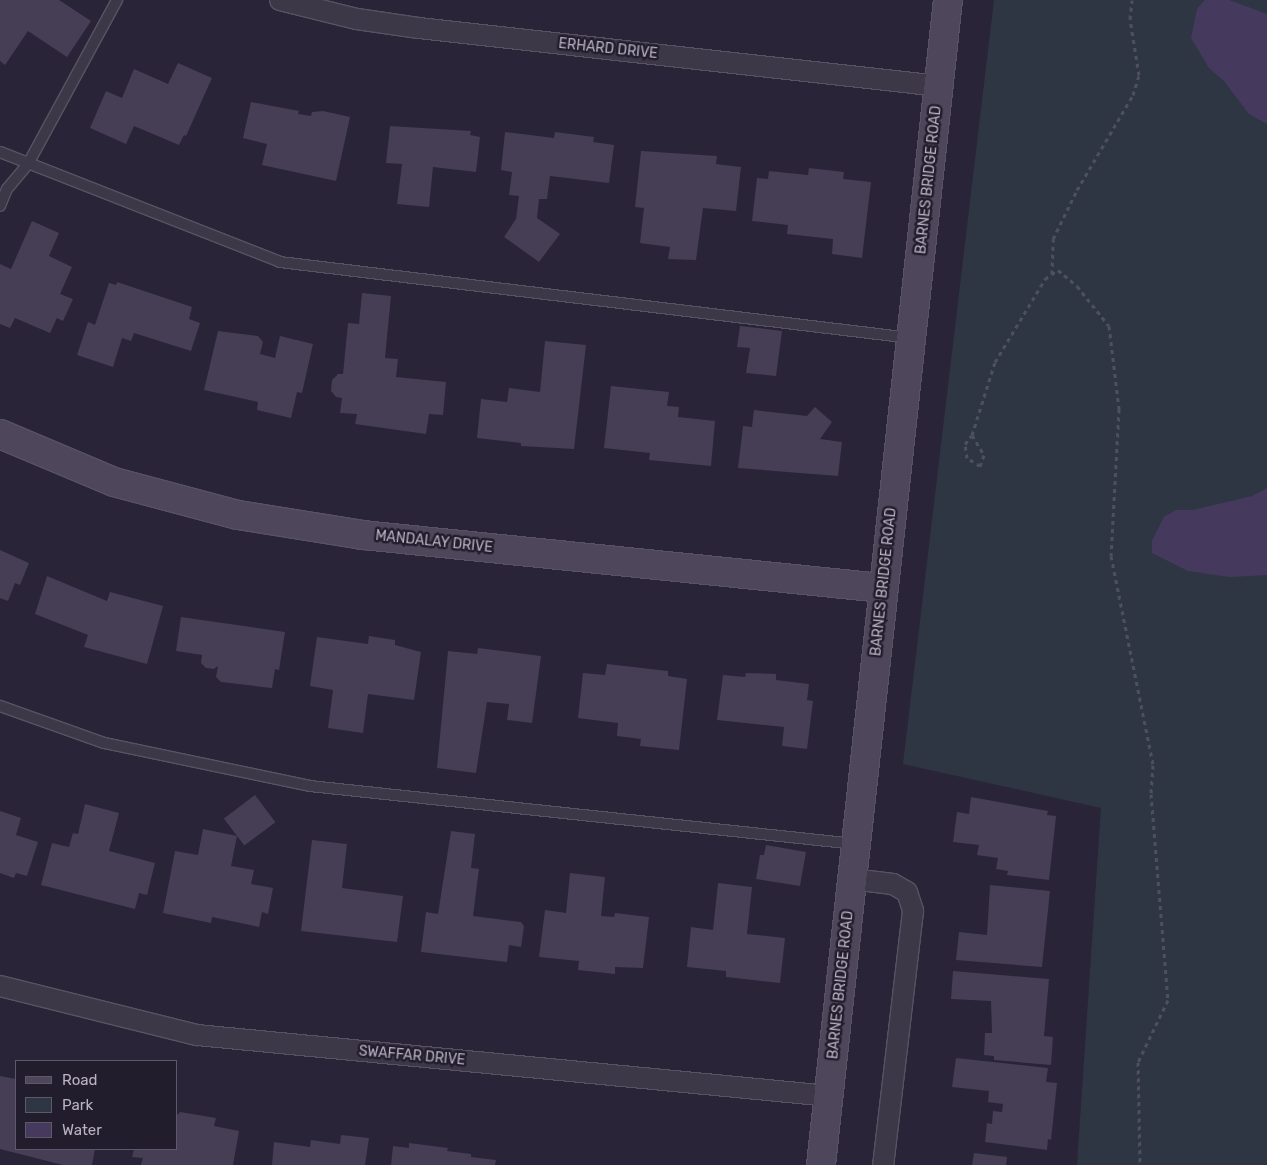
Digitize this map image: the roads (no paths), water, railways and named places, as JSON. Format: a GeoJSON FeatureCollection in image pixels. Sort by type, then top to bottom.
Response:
{"type":"FeatureCollection","features":[{"type":"Feature","properties":{"kind":"street","name":"ERHARD DRIVE"},"geometry":{"type":"LineString","coordinates":[[280,0],[357,19],[420,28],[939,86]]}},
{"type":"Feature","properties":{"kind":"street","name":"BARNES BRIDGE ROAD"},"geometry":{"type":"LineString","coordinates":[[821,1165],[882,588],[912,338],[948,0]]}},
{"type":"Feature","properties":{"kind":"street","name":"MANDALAY DRIVE"},"geometry":{"type":"LineString","coordinates":[[0,434],[114,482],[238,515],[363,535],[882,588]]}},
{"type":"Feature","properties":{"kind":"street"},"geometry":{"type":"LineString","coordinates":[[852,879],[893,884],[907,892],[913,911],[883,1165]]}},
{"type":"Feature","properties":{"kind":"street","name":"SWAFFAR DRIVE"},"geometry":{"type":"LineString","coordinates":[[0,986],[197,1035],[829,1096]]}},
{"type":"Feature","properties":{"kind":"lane"},"geometry":{"type":"LineString","coordinates":[[0,206],[8,189],[28,164],[117,0]]}},
{"type":"Feature","properties":{"kind":"lane"},"geometry":{"type":"LineString","coordinates":[[0,152],[280,262],[912,338]]}},
{"type":"Feature","properties":{"kind":"lane"},"geometry":{"type":"LineString","coordinates":[[0,706],[104,743],[310,786],[856,844]]}},
{"type":"Feature","properties":{"kind":"water"},"geometry":{"type":"Polygon","coordinates":[[[1205,0],[1229,0],[1267,14],[1267,124],[1249,114],[1224,81],[1209,68],[1191,38],[1197,9],[1205,0]]]}},
{"type":"Feature","properties":{"kind":"water"},"geometry":{"type":"Polygon","coordinates":[[[1267,488],[1267,575],[1230,577],[1188,571],[1152,553],[1152,541],[1164,517],[1176,510],[1193,510],[1252,496],[1267,488]]]}}]}
